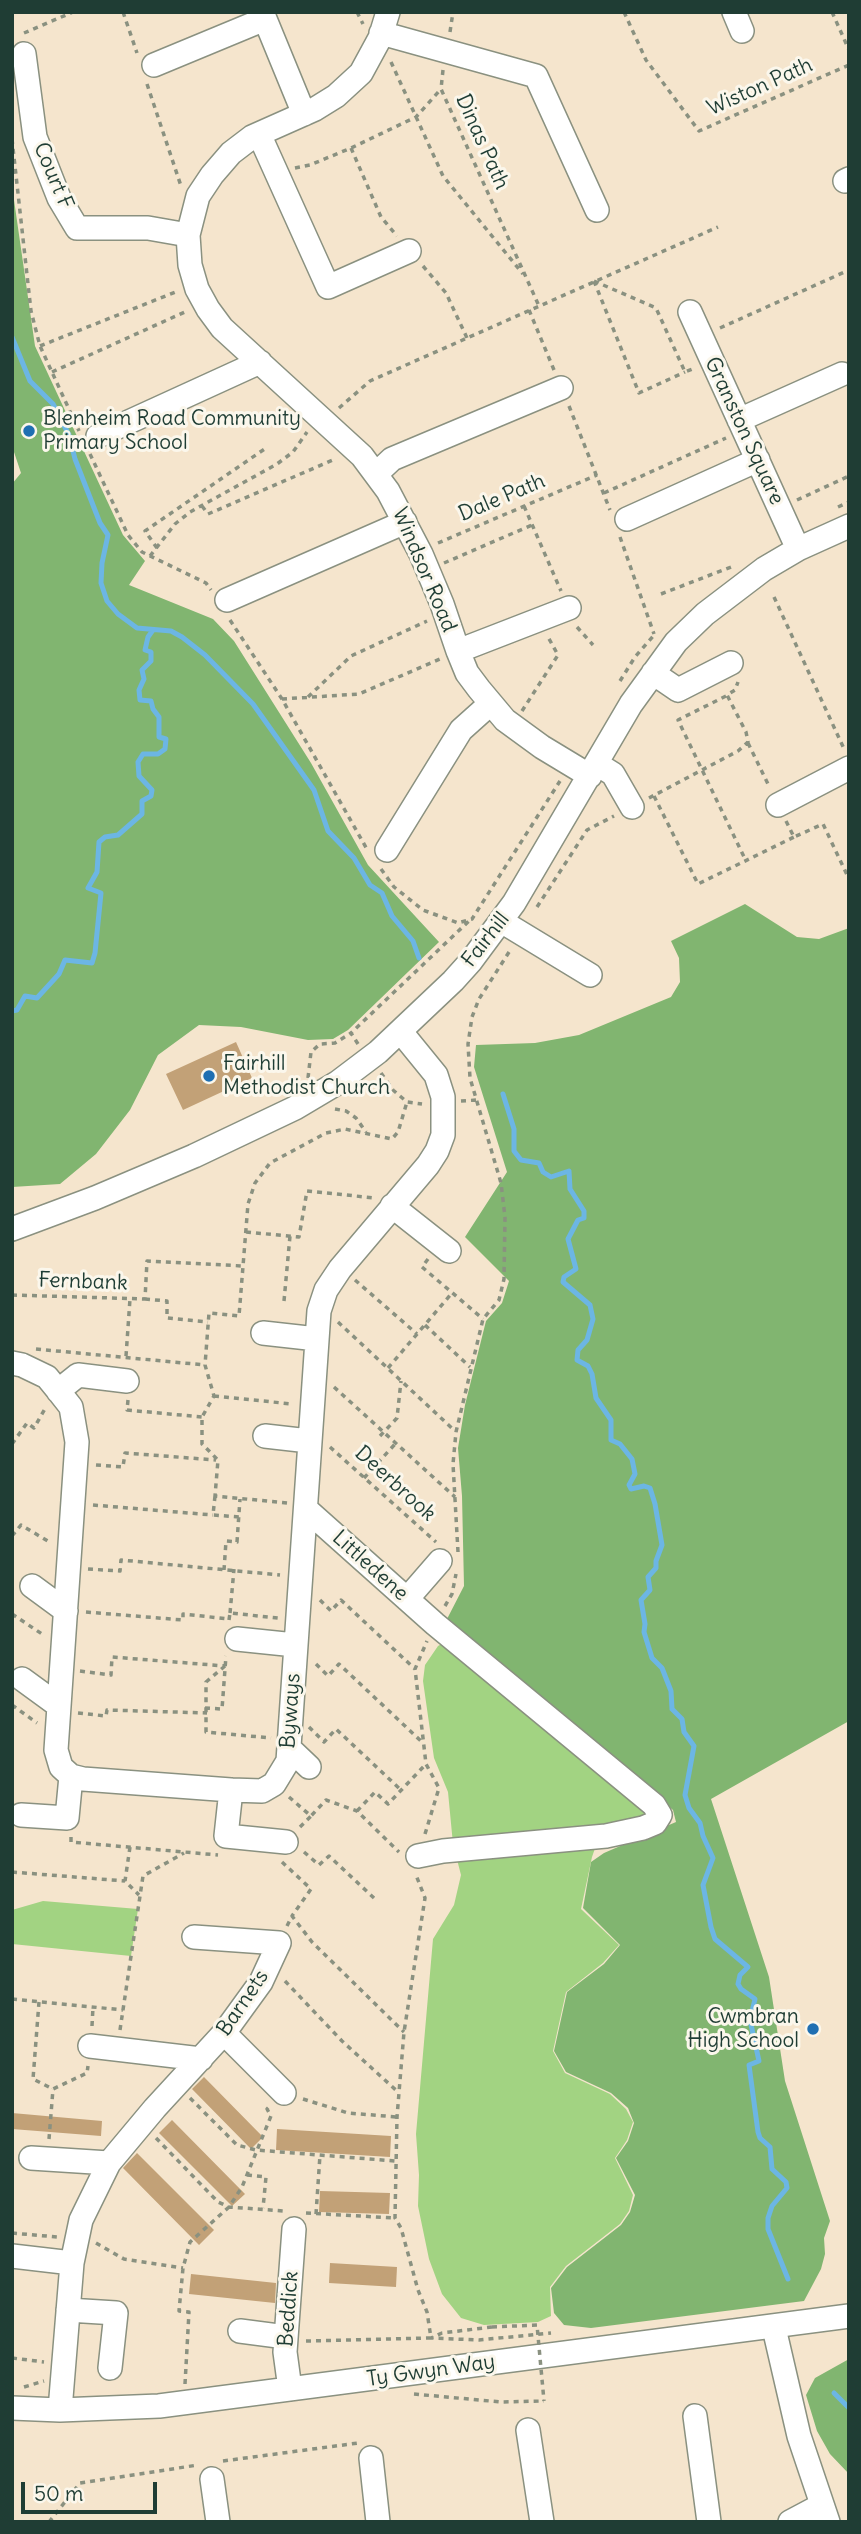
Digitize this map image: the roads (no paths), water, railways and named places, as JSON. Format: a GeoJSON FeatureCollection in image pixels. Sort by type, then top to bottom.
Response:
{"type":"FeatureCollection","features":[{"type":"Feature","properties":{"kind":"street"},"geometry":{"type":"LineString","coordinates":[[147,69],[272,15],[304,114]]}},
{"type":"Feature","properties":{"kind":"street"},"geometry":{"type":"LineString","coordinates":[[383,28],[446,51],[536,76],[597,210]]}},
{"type":"Feature","properties":{"kind":"street","name":"Windsor Road"},"geometry":{"type":"LineString","coordinates":[[383,28],[361,73],[336,96],[259,134],[231,153],[212,175],[198,196],[190,227],[190,264],[200,293],[222,328],[356,450],[376,474],[405,522],[423,560],[467,673],[490,704],[526,736],[570,764],[613,774],[632,807]]}},
{"type":"Feature","properties":{"kind":"street","name":"Court F"},"geometry":{"type":"LineString","coordinates":[[23,44],[35,137],[59,198],[77,228],[190,227]]}},
{"type":"Feature","properties":{"kind":"street"},"geometry":{"type":"LineString","coordinates":[[259,134],[328,287],[409,251]]}},
{"type":"Feature","properties":{"kind":"street","name":"Granston Square"},"geometry":{"type":"LineString","coordinates":[[690,312],[799,550]]}},
{"type":"Feature","properties":{"kind":"street"},"geometry":{"type":"LineString","coordinates":[[89,439],[260,362]]}},
{"type":"Feature","properties":{"kind":"street"},"geometry":{"type":"LineString","coordinates":[[742,425],[842,374]]}},
{"type":"Feature","properties":{"kind":"street"},"geometry":{"type":"LineString","coordinates":[[376,474],[392,459],[561,388]]}},
{"type":"Feature","properties":{"kind":"street"},"geometry":{"type":"LineString","coordinates":[[620,524],[758,460]]}},
{"type":"Feature","properties":{"kind":"street"},"geometry":{"type":"LineString","coordinates":[[222,603],[405,522]]}},
{"type":"Feature","properties":{"kind":"street","name":"Fairhill"},"geometry":{"type":"LineString","coordinates":[[12,1229],[194,1156],[295,1108],[337,1083],[401,1032],[453,981],[501,921],[552,842],[631,704],[676,642],[705,614],[764,569],[849,526]]}},
{"type":"Feature","properties":{"kind":"street"},"geometry":{"type":"LineString","coordinates":[[458,651],[569,608]]}},
{"type":"Feature","properties":{"kind":"street"},"geometry":{"type":"LineString","coordinates":[[653,673],[678,690],[731,663]]}},
{"type":"Feature","properties":{"kind":"street"},"geometry":{"type":"LineString","coordinates":[[378,856],[461,730],[490,704]]}},
{"type":"Feature","properties":{"kind":"street"},"geometry":{"type":"LineString","coordinates":[[778,805],[849,768]]}},
{"type":"Feature","properties":{"kind":"street"},"geometry":{"type":"LineString","coordinates":[[501,921],[590,975]]}},
{"type":"Feature","properties":{"kind":"street","name":"Byways"},"geometry":{"type":"LineString","coordinates":[[231,1790],[262,1791],[274,1784],[288,1761],[314,1370],[321,1307],[326,1290],[437,1151],[443,1135],[443,1097],[436,1075],[401,1032]]}},
{"type":"Feature","properties":{"kind":"street"},"geometry":{"type":"LineString","coordinates":[[394,1203],[449,1251]]}},
{"type":"Feature","properties":{"kind":"street"},"geometry":{"type":"LineString","coordinates":[[263,1333],[317,1339]]}},
{"type":"Feature","properties":{"kind":"street"},"geometry":{"type":"LineString","coordinates":[[20,1356],[22,1365],[47,1377],[71,1407],[77,1442],[56,1750],[61,1767],[71,1776],[83,1779],[231,1790],[226,1836],[288,1840]]}},
{"type":"Feature","properties":{"kind":"street"},"geometry":{"type":"LineString","coordinates":[[57,1390],[78,1375],[128,1389]]}},
{"type":"Feature","properties":{"kind":"street"},"geometry":{"type":"LineString","coordinates":[[265,1436],[310,1425]]}},
{"type":"Feature","properties":{"kind":"street","name":"Littledene"},"geometry":{"type":"LineString","coordinates":[[306,1507],[435,1624],[654,1805],[660,1815],[655,1823],[643,1828],[606,1836],[443,1851],[416,1861]]}},
{"type":"Feature","properties":{"kind":"street"},"geometry":{"type":"LineString","coordinates":[[407,1599],[449,1560]]}},
{"type":"Feature","properties":{"kind":"street"},"geometry":{"type":"LineString","coordinates":[[32,1586],[66,1611]]}},
{"type":"Feature","properties":{"kind":"street"},"geometry":{"type":"LineString","coordinates":[[230,1636],[295,1645]]}},
{"type":"Feature","properties":{"kind":"street"},"geometry":{"type":"LineString","coordinates":[[22,1679],[59,1709]]}},
{"type":"Feature","properties":{"kind":"street"},"geometry":{"type":"LineString","coordinates":[[289,1744],[309,1767]]}},
{"type":"Feature","properties":{"kind":"street"},"geometry":{"type":"LineString","coordinates":[[21,1815],[67,1818],[71,1776]]}},
{"type":"Feature","properties":{"kind":"street","name":"Barnets"},"geometry":{"type":"LineString","coordinates":[[60,2410],[72,2263],[81,2220],[109,2164],[224,2033],[261,1982],[279,1943],[194,1937]]}},
{"type":"Feature","properties":{"kind":"street"},"geometry":{"type":"LineString","coordinates":[[224,2033],[284,2093]]}},
{"type":"Feature","properties":{"kind":"street"},"geometry":{"type":"LineString","coordinates":[[90,2046],[201,2059]]}},
{"type":"Feature","properties":{"kind":"street"},"geometry":{"type":"LineString","coordinates":[[39,2158],[109,2164]]}},
{"type":"Feature","properties":{"kind":"street","name":"Beddick"},"geometry":{"type":"LineString","coordinates":[[289,2389],[285,2352],[294,2229]]}},
{"type":"Feature","properties":{"kind":"street"},"geometry":{"type":"LineString","coordinates":[[12,2256],[72,2263]]}},
{"type":"Feature","properties":{"kind":"street"},"geometry":{"type":"LineString","coordinates":[[68,2310],[116,2313],[110,2368]]}},
{"type":"Feature","properties":{"kind":"street","name":"Ty Gwyn Way"},"geometry":{"type":"LineString","coordinates":[[16,2398],[60,2410],[159,2406],[774,2328],[849,2316]]}},
{"type":"Feature","properties":{"kind":"street"},"geometry":{"type":"LineString","coordinates":[[774,2328],[799,2436],[825,2513],[790,2522]]}},
{"type":"Feature","properties":{"kind":"street"},"geometry":{"type":"LineString","coordinates":[[240,2331],[286,2337]]}},
{"type":"Feature","properties":{"kind":"street"},"geometry":{"type":"LineString","coordinates":[[695,2416],[709,2522]]}},
{"type":"Feature","properties":{"kind":"street"},"geometry":{"type":"LineString","coordinates":[[528,2430],[541,2522]]}},
{"type":"Feature","properties":{"kind":"street"},"geometry":{"type":"LineString","coordinates":[[371,2458],[379,2522]]}},
{"type":"Feature","properties":{"kind":"street"},"geometry":{"type":"LineString","coordinates":[[212,2479],[218,2522]]}},
{"type":"Feature","properties":{"kind":"waterway"},"geometry":{"type":"LineString","coordinates":[[12,337],[30,381],[53,404],[69,435],[75,459],[100,523],[108,535],[101,583],[107,601],[118,614],[137,628],[171,631],[182,637],[205,655],[253,704],[314,790],[328,831],[354,858],[370,885],[382,893],[392,916],[413,941],[419,958]]}},
{"type":"Feature","properties":{"kind":"waterway"},"geometry":{"type":"LineString","coordinates":[[12,1011],[17,1010],[25,996],[37,998],[59,974],[65,960],[92,963],[101,893],[88,888],[97,872],[99,842],[105,837],[118,835],[142,814],[142,801],[151,796],[152,790],[139,776],[138,762],[143,754],[158,754],[165,749],[166,739],[159,737],[159,717],[151,701],[140,700],[139,690],[144,679],[142,670],[151,661],[151,652],[145,650],[153,630]]}},
{"type":"Feature","properties":{"kind":"waterway"},"geometry":{"type":"LineString","coordinates":[[503,1094],[514,1129],[514,1151],[521,1160],[539,1163],[543,1172],[551,1177],[569,1171],[570,1189],[584,1211],[584,1218],[578,1220],[568,1239],[576,1269],[564,1277],[563,1282],[590,1305],[593,1319],[587,1340],[578,1350],[577,1360],[588,1366],[592,1374],[596,1398],[611,1420],[611,1440],[620,1444],[632,1459],[635,1474],[629,1485],[631,1489],[644,1486],[650,1488],[655,1504],[662,1545],[656,1568],[648,1577],[650,1590],[641,1600],[644,1632],[652,1658],[662,1668],[671,1691],[672,1709],[682,1719],[684,1732],[694,1746],[685,1795],[689,1808],[700,1823],[713,1858],[703,1885],[711,1927],[715,1939],[748,1967],[740,1975],[738,1984],[755,1999],[750,2020],[759,2061],[749,2065],[758,2132],[760,2138],[770,2147],[772,2169],[786,2182],[787,2188],[772,2206],[768,2229],[788,2279]]}},
{"type":"Feature","properties":{"kind":"waterway"},"geometry":{"type":"LineString","coordinates":[[834,2393],[849,2408]]}},
{"type":"Feature","properties":{"kind":"place","name":"Blenheim Road Community Primary School"},"geometry":{"type":"Point","coordinates":[29,431]}},
{"type":"Feature","properties":{"kind":"place","name":"Fairhill Methodist Church"},"geometry":{"type":"Point","coordinates":[209,1076]}},
{"type":"Feature","properties":{"kind":"place","name":"Cwmbran High School"},"geometry":{"type":"Point","coordinates":[813,2029]}}]}
